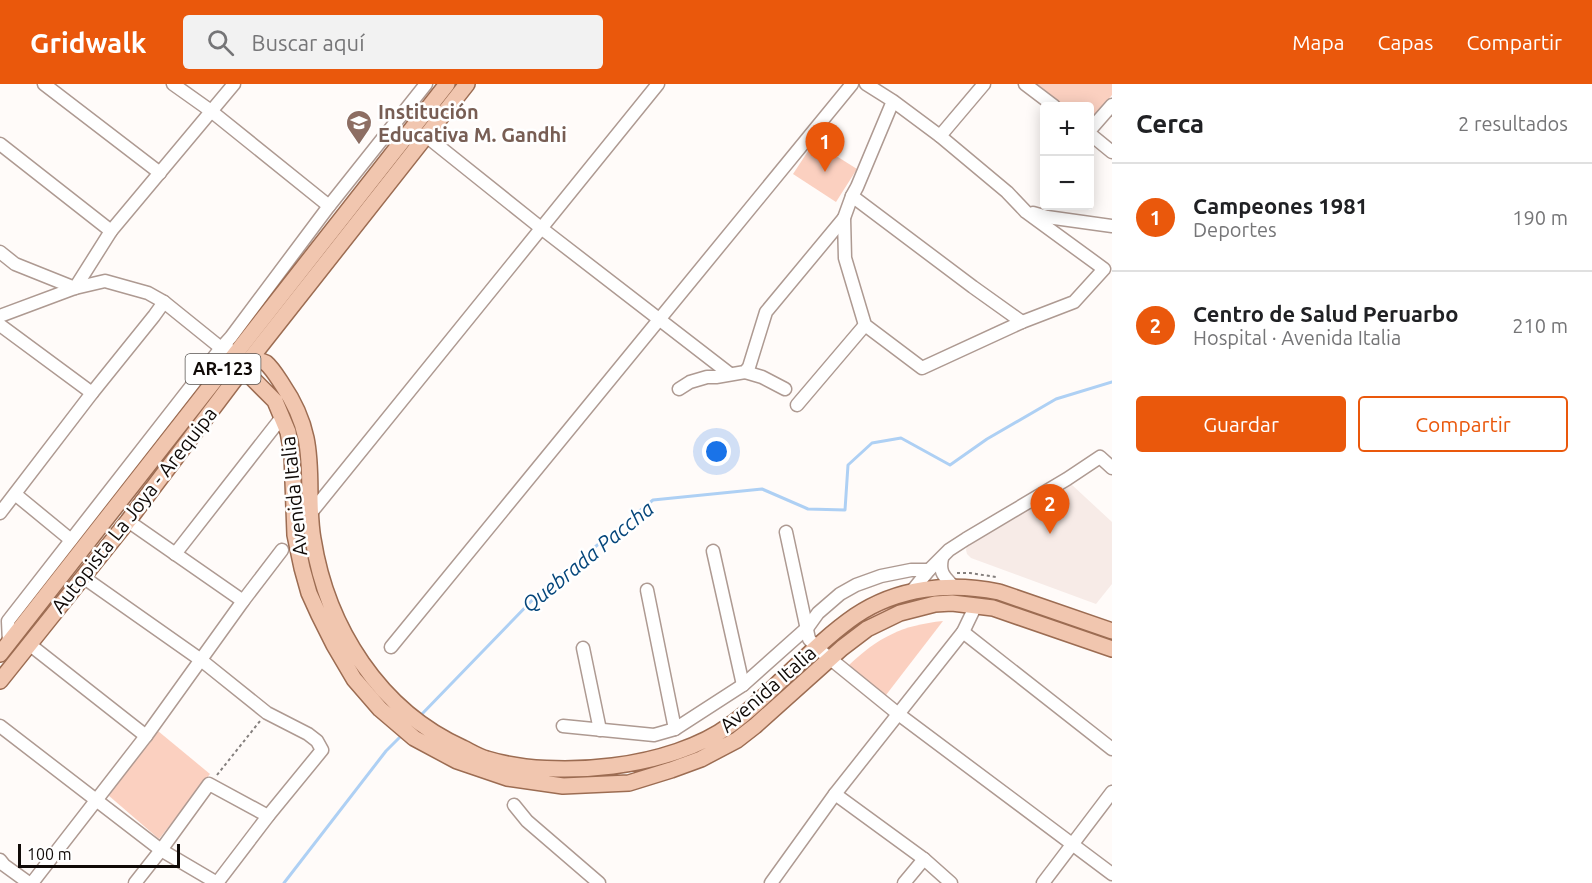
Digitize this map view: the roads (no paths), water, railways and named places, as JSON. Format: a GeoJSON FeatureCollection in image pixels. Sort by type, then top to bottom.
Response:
{"type":"FeatureCollection","features":[{"type":"Feature","properties":{"kind":"main road","name":"Autopista La Joya - Arequipa"},"geometry":{"type":"LineString","coordinates":[[5,649],[447,84]]}},
{"type":"Feature","properties":{"kind":"main road","name":"Autopista La Joya - Arequipa"},"geometry":{"type":"LineString","coordinates":[[0,681],[128,521],[240,348],[426,136],[467,84]]}},
{"type":"Feature","properties":{"kind":"main road","name":"Avenida Italia"},"geometry":{"type":"LineString","coordinates":[[240,348],[252,378],[275,401],[291,442],[295,535],[309,593],[339,640],[400,708],[441,738],[486,759],[533,768],[583,769],[625,764],[660,756],[695,744],[728,727],[745,714],[831,635],[862,612],[912,591],[953,586],[984,589],[999,592],[1112,631]]}},
{"type":"Feature","properties":{"kind":"main road","name":"Avenida Italia"},"geometry":{"type":"LineString","coordinates":[[240,348],[265,363],[278,378],[296,409],[306,438],[313,540],[339,640],[354,679],[380,709],[414,738],[457,761],[507,778],[563,786],[629,783],[670,770],[691,763],[737,740],[855,636],[900,613],[935,604],[952,603],[993,608],[1112,649]]}},
{"type":"Feature","properties":{"kind":"street"},"geometry":{"type":"LineString","coordinates":[[44,84],[160,173]]}},
{"type":"Feature","properties":{"kind":"street"},"geometry":{"type":"LineString","coordinates":[[173,84],[211,111],[329,206]]}},
{"type":"Feature","properties":{"kind":"street"},"geometry":{"type":"LineString","coordinates":[[75,288],[111,231],[234,84]]}},
{"type":"Feature","properties":{"kind":"street"},"geometry":{"type":"LineString","coordinates":[[0,316],[75,288],[105,281],[148,293],[164,302],[221,348],[240,348],[329,206],[426,84]]}},
{"type":"Feature","properties":{"kind":"street"},"geometry":{"type":"LineString","coordinates":[[295,535],[658,84]]}},
{"type":"Feature","properties":{"kind":"street"},"geometry":{"type":"LineString","coordinates":[[391,647],[852,84]]}},
{"type":"Feature","properties":{"kind":"street"},"geometry":{"type":"LineString","coordinates":[[844,218],[845,258],[865,325],[922,368],[1022,322],[1074,302],[1104,268],[1026,212],[1007,192],[940,136],[866,84]]}},
{"type":"Feature","properties":{"kind":"street"},"geometry":{"type":"LineString","coordinates":[[940,136],[984,84]]}},
{"type":"Feature","properties":{"kind":"street"},"geometry":{"type":"LineString","coordinates":[[1025,84],[1049,102]]}},
{"type":"Feature","properties":{"kind":"street"},"geometry":{"type":"LineString","coordinates":[[745,372],[749,367],[766,312],[844,218],[893,101]]}},
{"type":"Feature","properties":{"kind":"street"},"geometry":{"type":"LineString","coordinates":[[1094,126],[1112,105]]}},
{"type":"Feature","properties":{"kind":"street"},"geometry":{"type":"LineString","coordinates":[[426,136],[730,374]]}},
{"type":"Feature","properties":{"kind":"street"},"geometry":{"type":"LineString","coordinates":[[1094,136],[1112,152]]}},
{"type":"Feature","properties":{"kind":"street"},"geometry":{"type":"LineString","coordinates":[[0,144],[111,231]]}},
{"type":"Feature","properties":{"kind":"street"},"geometry":{"type":"LineString","coordinates":[[852,196],[1022,322]]}},
{"type":"Feature","properties":{"kind":"street"},"geometry":{"type":"LineString","coordinates":[[1026,212],[1112,226]]}},
{"type":"Feature","properties":{"kind":"street"},"geometry":{"type":"LineString","coordinates":[[0,252],[15,264],[75,288]]}},
{"type":"Feature","properties":{"kind":"street"},"geometry":{"type":"LineString","coordinates":[[0,513],[164,302]]}},
{"type":"Feature","properties":{"kind":"street"},"geometry":{"type":"LineString","coordinates":[[0,325],[92,393]]}},
{"type":"Feature","properties":{"kind":"street"},"geometry":{"type":"LineString","coordinates":[[797,405],[865,325]]}},
{"type":"Feature","properties":{"kind":"street"},"geometry":{"type":"LineString","coordinates":[[5,649],[8,621],[221,348]]}},
{"type":"Feature","properties":{"kind":"street"},"geometry":{"type":"LineString","coordinates":[[679,389],[698,379],[745,372],[762,377],[785,389]]}},
{"type":"Feature","properties":{"kind":"street"},"geometry":{"type":"LineString","coordinates":[[175,554],[282,417]]}},
{"type":"Feature","properties":{"kind":"street"},"geometry":{"type":"LineString","coordinates":[[912,591],[949,550],[966,539],[1068,479],[1100,457],[1112,468]]}},
{"type":"Feature","properties":{"kind":"street"},"geometry":{"type":"LineString","coordinates":[[15,494],[71,540]]}},
{"type":"Feature","properties":{"kind":"street"},"geometry":{"type":"LineString","coordinates":[[128,521],[243,602]]}},
{"type":"Feature","properties":{"kind":"street"},"geometry":{"type":"LineString","coordinates":[[786,532],[809,639],[817,648],[897,713],[1112,874]]}},
{"type":"Feature","properties":{"kind":"street"},"geometry":{"type":"LineString","coordinates":[[0,860],[30,883],[146,735],[282,550]]}},
{"type":"Feature","properties":{"kind":"street"},"geometry":{"type":"LineString","coordinates":[[713,551],[743,685]]}},
{"type":"Feature","properties":{"kind":"street"},"geometry":{"type":"LineString","coordinates":[[942,558],[940,567],[942,574],[953,586]]}},
{"type":"Feature","properties":{"kind":"street"},"geometry":{"type":"LineString","coordinates":[[563,726],[654,735],[675,729],[743,685],[808,627],[822,609],[840,594],[856,585],[881,576],[911,570],[929,570]]}},
{"type":"Feature","properties":{"kind":"street"},"geometry":{"type":"LineString","coordinates":[[0,726],[161,850],[217,883],[322,750],[308,734],[267,713],[201,660],[83,577]]}},
{"type":"Feature","properties":{"kind":"street"},"geometry":{"type":"LineString","coordinates":[[647,590],[675,729]]}},
{"type":"Feature","properties":{"kind":"street"},"geometry":{"type":"LineString","coordinates":[[771,883],[835,794],[963,632],[976,605]]}},
{"type":"Feature","properties":{"kind":"street"},"geometry":{"type":"LineString","coordinates":[[963,632],[1112,749]]}},
{"type":"Feature","properties":{"kind":"street"},"geometry":{"type":"LineString","coordinates":[[29,644],[146,735]]}},
{"type":"Feature","properties":{"kind":"street"},"geometry":{"type":"LineString","coordinates":[[583,648],[600,730]]}},
{"type":"Feature","properties":{"kind":"street"},"geometry":{"type":"LineString","coordinates":[[135,883],[209,784],[268,816]]}},
{"type":"Feature","properties":{"kind":"street"},"geometry":{"type":"LineString","coordinates":[[1043,883],[1112,792]]}},
{"type":"Feature","properties":{"kind":"street"},"geometry":{"type":"LineString","coordinates":[[835,794],[924,859],[951,883]]}},
{"type":"Feature","properties":{"kind":"street"},"geometry":{"type":"LineString","coordinates":[[514,805],[527,821],[599,883]]}},
{"type":"Feature","properties":{"kind":"street"},"geometry":{"type":"LineString","coordinates":[[904,883],[924,859]]}},
{"type":"Feature","properties":{"kind":"waterway","name":"Quebrada Paccha"},"geometry":{"type":"LineString","coordinates":[[421,715],[543,589],[653,500],[762,489],[808,509],[845,510],[848,465],[872,443],[901,438],[950,465],[987,439],[1056,399],[1112,382]]}},
{"type":"Feature","properties":{"kind":"waterway","name":"Quebrada Paccha"},"geometry":{"type":"LineString","coordinates":[[284,883],[386,751],[402,735]]}},
{"type":"Feature","properties":{"kind":"place","name":"Institución Educativa M. Gandhi"},"geometry":{"type":"Point","coordinates":[359,146]}},
{"type":"Feature","properties":{"kind":"place","name":"Campeones 1981"},"geometry":{"type":"Point","coordinates":[825,172]}},
{"type":"Feature","properties":{"kind":"place","name":"Centro de Salud Peruarbo"},"geometry":{"type":"Point","coordinates":[1050,534]}}]}
